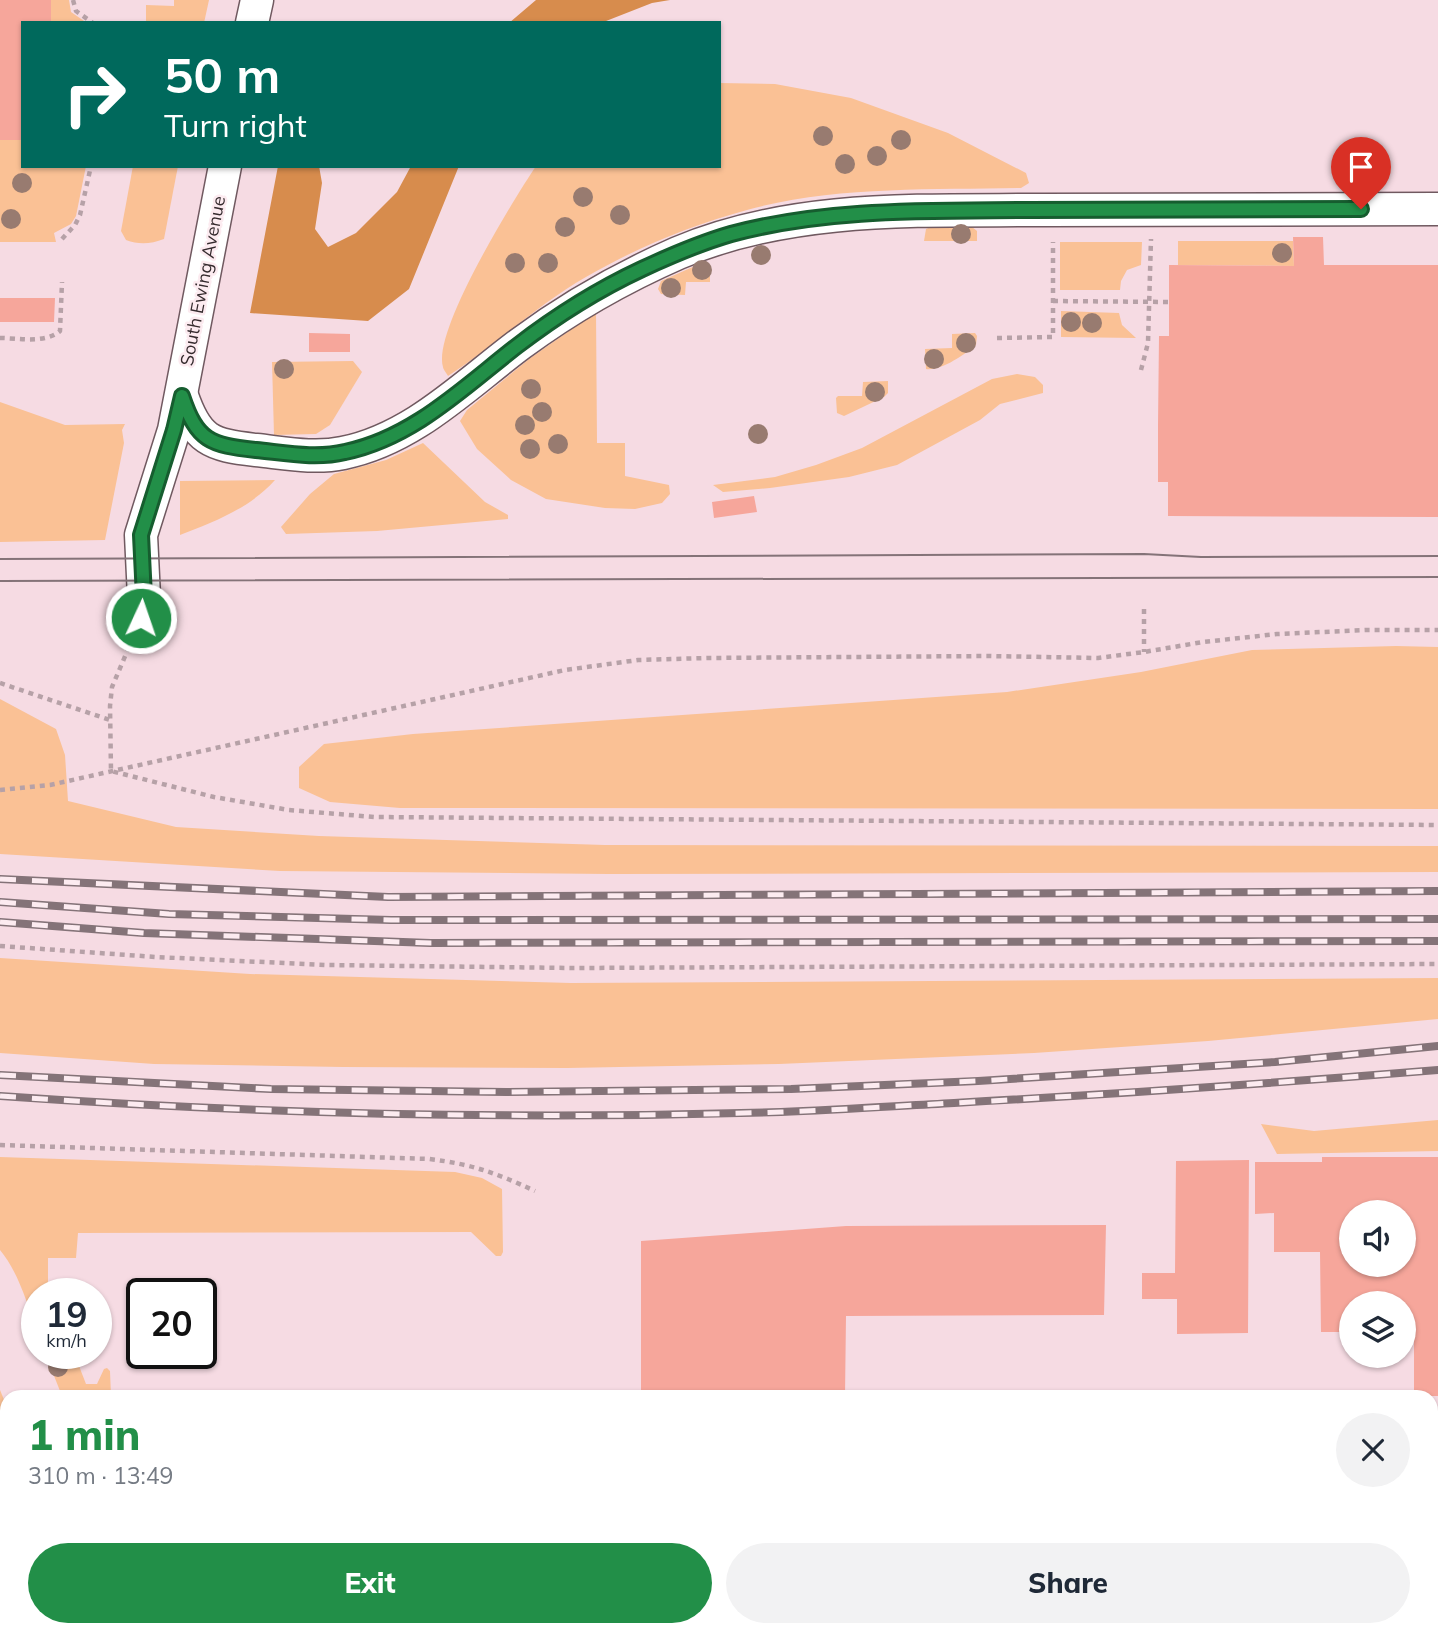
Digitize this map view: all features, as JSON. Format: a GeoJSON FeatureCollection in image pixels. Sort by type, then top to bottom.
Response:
{"type":"FeatureCollection","features":[{"type":"Feature","properties":{"kind":"street"},"geometry":{"type":"LineString","coordinates":[[252,21],[257,0]]}},
{"type":"Feature","properties":{"kind":"street","name":"South Ewing Avenue"},"geometry":{"type":"LineString","coordinates":[[141,618],[144,597],[141,535],[182,396],[225,168]]}},
{"type":"Feature","properties":{"kind":"street"},"geometry":{"type":"LineString","coordinates":[[182,396],[190,421],[202,436],[225,445],[306,456],[359,449],[378,442],[437,409],[570,308],[604,288],[683,251],[729,235],[785,223],[909,211],[1438,209]]}},
{"type":"Feature","properties":{"kind":"path"},"geometry":{"type":"LineString","coordinates":[[73,0],[76,11],[90,21]]}},
{"type":"Feature","properties":{"kind":"path"},"geometry":{"type":"LineString","coordinates":[[62,239],[80,215],[91,168]]}},
{"type":"Feature","properties":{"kind":"path"},"geometry":{"type":"LineString","coordinates":[[997,338],[1053,337],[1052,234]]}},
{"type":"Feature","properties":{"kind":"path"},"geometry":{"type":"LineString","coordinates":[[1141,370],[1149,344],[1151,234]]}},
{"type":"Feature","properties":{"kind":"path"},"geometry":{"type":"LineString","coordinates":[[0,338],[45,339],[60,331],[62,282]]}},
{"type":"Feature","properties":{"kind":"path"},"geometry":{"type":"LineString","coordinates":[[1053,301],[1169,302]]}},
{"type":"Feature","properties":{"kind":"path"},"geometry":{"type":"LineString","coordinates":[[1144,609],[1144,652]]}},
{"type":"Feature","properties":{"kind":"path"},"geometry":{"type":"LineString","coordinates":[[111,771],[110,720],[113,687],[141,618]]}},
{"type":"Feature","properties":{"kind":"path"},"geometry":{"type":"LineString","coordinates":[[0,790],[50,785],[565,670],[638,660],[975,656],[1098,658],[1277,634],[1367,630],[1438,631]]}},
{"type":"Feature","properties":{"kind":"path"},"geometry":{"type":"LineString","coordinates":[[0,683],[110,720]]}},
{"type":"Feature","properties":{"kind":"path"},"geometry":{"type":"LineString","coordinates":[[111,771],[214,797],[289,810],[374,817],[1438,825]]}},
{"type":"Feature","properties":{"kind":"path"},"geometry":{"type":"LineString","coordinates":[[0,946],[326,965],[573,968],[1438,964]]}},
{"type":"Feature","properties":{"kind":"path"},"geometry":{"type":"LineString","coordinates":[[0,1145],[429,1159],[492,1171],[535,1191]]}},
{"type":"Feature","properties":{"kind":"shaded area"},"geometry":{"type":"Polygon","coordinates":[[[51,0],[69,0],[71,12],[84,21],[51,21],[51,0]]]}},
{"type":"Feature","properties":{"kind":"shaded area"},"geometry":{"type":"Polygon","coordinates":[[[174,0],[209,0],[204,21],[146,21],[146,5],[174,6],[174,0]]]}},
{"type":"Feature","properties":{"kind":"shaded area"},"geometry":{"type":"Polygon","coordinates":[[[536,0],[670,0],[652,3],[606,21],[511,21],[536,0]]]}},
{"type":"Feature","properties":{"kind":"shaded area"},"geometry":{"type":"Polygon","coordinates":[[[721,83],[775,84],[851,98],[948,133],[1026,173],[1029,183],[1021,188],[883,191],[814,197],[780,202],[705,223],[644,247],[586,277],[448,376],[443,367],[443,349],[450,325],[477,265],[535,168],[721,168],[721,83]]]}},
{"type":"Feature","properties":{"kind":"shaded area"},"geometry":{"type":"Polygon","coordinates":[[[0,140],[21,140],[21,168],[86,168],[76,216],[71,224],[54,233],[56,242],[0,242],[0,140]]]}},
{"type":"Feature","properties":{"kind":"shaded area"},"geometry":{"type":"Polygon","coordinates":[[[133,168],[178,168],[164,239],[136,243],[126,240],[121,231],[133,168]]]}},
{"type":"Feature","properties":{"kind":"shaded area"},"geometry":{"type":"Polygon","coordinates":[[[278,168],[319,168],[322,183],[315,229],[328,247],[356,233],[397,192],[410,168],[458,168],[409,289],[368,321],[250,313],[278,168]]]}},
{"type":"Feature","properties":{"kind":"shaded area"},"geometry":{"type":"Polygon","coordinates":[[[972,227],[977,231],[977,241],[924,241],[926,229],[972,227]]]}},
{"type":"Feature","properties":{"kind":"shaded area"},"geometry":{"type":"Polygon","coordinates":[[[1178,241],[1293,241],[1294,266],[1178,265],[1178,241]]]}},
{"type":"Feature","properties":{"kind":"shaded area"},"geometry":{"type":"Polygon","coordinates":[[[1060,242],[1142,242],[1141,265],[1127,270],[1120,290],[1060,290],[1060,242]]]}},
{"type":"Feature","properties":{"kind":"shaded area"},"geometry":{"type":"Polygon","coordinates":[[[704,262],[710,266],[710,282],[686,282],[685,295],[661,294],[658,289],[661,281],[704,262]]]}},
{"type":"Feature","properties":{"kind":"shaded area"},"geometry":{"type":"Polygon","coordinates":[[[1061,311],[1119,313],[1122,325],[1136,338],[1061,337],[1061,311]]]}},
{"type":"Feature","properties":{"kind":"shaded area"},"geometry":{"type":"Polygon","coordinates":[[[596,312],[597,443],[625,443],[625,476],[669,485],[670,494],[662,503],[635,509],[605,508],[546,499],[511,480],[477,449],[460,421],[467,410],[529,359],[596,312]]]}},
{"type":"Feature","properties":{"kind":"shaded area"},"geometry":{"type":"Polygon","coordinates":[[[975,333],[976,345],[945,365],[926,369],[925,349],[952,348],[952,334],[975,333]]]}},
{"type":"Feature","properties":{"kind":"shaded area"},"geometry":{"type":"Polygon","coordinates":[[[353,361],[362,372],[330,425],[316,434],[274,435],[272,362],[353,361]]]}},
{"type":"Feature","properties":{"kind":"shaded area"},"geometry":{"type":"Polygon","coordinates":[[[1017,374],[1035,377],[1043,385],[1043,393],[1000,404],[980,420],[897,465],[849,477],[770,488],[723,492],[713,485],[775,477],[816,465],[862,448],[992,379],[1017,374]]]}},
{"type":"Feature","properties":{"kind":"shaded area"},"geometry":{"type":"Polygon","coordinates":[[[888,381],[888,393],[884,397],[844,416],[837,413],[838,396],[862,396],[863,382],[888,381]]]}},
{"type":"Feature","properties":{"kind":"shaded area"},"geometry":{"type":"Polygon","coordinates":[[[0,402],[65,425],[125,424],[122,430],[124,443],[105,540],[0,542],[0,402]]]}},
{"type":"Feature","properties":{"kind":"shaded area"},"geometry":{"type":"Polygon","coordinates":[[[423,443],[485,502],[508,515],[508,519],[377,531],[286,534],[281,527],[310,494],[334,474],[386,460],[423,443]]]}},
{"type":"Feature","properties":{"kind":"shaded area"},"geometry":{"type":"Polygon","coordinates":[[[275,480],[243,506],[180,535],[180,481],[275,480]]]}},
{"type":"Feature","properties":{"kind":"shaded area"},"geometry":{"type":"Polygon","coordinates":[[[1438,647],[1438,809],[400,808],[330,802],[299,788],[299,767],[324,744],[413,734],[1007,692],[1141,672],[1252,650],[1438,647]]]}},
{"type":"Feature","properties":{"kind":"shaded area"},"geometry":{"type":"Polygon","coordinates":[[[0,699],[56,729],[65,755],[68,801],[176,827],[319,836],[605,845],[1438,846],[1438,872],[609,874],[280,871],[0,854],[0,699]]]}},
{"type":"Feature","properties":{"kind":"shaded area"},"geometry":{"type":"Polygon","coordinates":[[[0,958],[250,974],[571,983],[1438,978],[1438,1019],[1208,1041],[1034,1053],[779,1064],[567,1068],[154,1064],[0,1053],[0,958]]]}},
{"type":"Feature","properties":{"kind":"shaded area"},"geometry":{"type":"Polygon","coordinates":[[[1438,1120],[1438,1151],[1277,1154],[1261,1124],[1314,1131],[1438,1120]]]}},
{"type":"Feature","properties":{"kind":"shaded area"},"geometry":{"type":"Polygon","coordinates":[[[0,1157],[455,1172],[482,1178],[502,1189],[501,1256],[496,1256],[471,1232],[78,1233],[76,1258],[48,1258],[48,1278],[21,1278],[21,1288],[0,1250],[0,1157]]]}},
{"type":"Feature","properties":{"kind":"shaded area"},"geometry":{"type":"Polygon","coordinates":[[[51,1369],[80,1369],[86,1384],[97,1384],[104,1369],[108,1369],[111,1390],[60,1390],[51,1369]]]}},
{"type":"Feature","properties":{"kind":"building"},"geometry":{"type":"Polygon","coordinates":[[[0,0],[51,0],[51,21],[21,21],[21,140],[0,140],[0,0]]]}},
{"type":"Feature","properties":{"kind":"building"},"geometry":{"type":"Polygon","coordinates":[[[1293,237],[1323,237],[1324,265],[1438,265],[1438,517],[1168,516],[1168,482],[1158,482],[1158,425],[1159,336],[1169,336],[1169,265],[1294,266],[1293,237]]]}},
{"type":"Feature","properties":{"kind":"building"},"geometry":{"type":"Polygon","coordinates":[[[0,298],[55,298],[54,322],[0,322],[0,298]]]}},
{"type":"Feature","properties":{"kind":"building"},"geometry":{"type":"Polygon","coordinates":[[[309,333],[350,334],[350,352],[309,352],[309,333]]]}},
{"type":"Feature","properties":{"kind":"building"},"geometry":{"type":"Polygon","coordinates":[[[754,496],[757,512],[714,518],[712,502],[754,496]]]}},
{"type":"Feature","properties":{"kind":"building"},"geometry":{"type":"Polygon","coordinates":[[[1322,1157],[1438,1157],[1438,1390],[1414,1390],[1416,1291],[1339,1291],[1339,1332],[1321,1332],[1320,1252],[1274,1252],[1274,1213],[1255,1214],[1255,1162],[1322,1162],[1322,1157]]]}},
{"type":"Feature","properties":{"kind":"building"},"geometry":{"type":"Polygon","coordinates":[[[1249,1160],[1248,1333],[1177,1334],[1177,1299],[1142,1299],[1142,1273],[1175,1273],[1176,1161],[1249,1160]]]}},
{"type":"Feature","properties":{"kind":"building"},"geometry":{"type":"Polygon","coordinates":[[[1106,1225],[1104,1315],[846,1316],[845,1390],[641,1390],[641,1241],[846,1226],[1106,1225]]]}},
{"type":"Feature","properties":{"kind":"tram line"},"geometry":{"type":"LineString","coordinates":[[0,559],[1144,554],[1201,557],[1438,556]]}},
{"type":"Feature","properties":{"kind":"tram line"},"geometry":{"type":"LineString","coordinates":[[0,581],[1438,577]]}},
{"type":"Feature","properties":{"kind":"railway"},"geometry":{"type":"LineString","coordinates":[[0,879],[388,897],[1438,891]]}},
{"type":"Feature","properties":{"kind":"railway"},"geometry":{"type":"LineString","coordinates":[[0,902],[169,914],[391,920],[1438,919]]}},
{"type":"Feature","properties":{"kind":"railway"},"geometry":{"type":"LineString","coordinates":[[0,922],[144,933],[431,943],[1438,941]]}},
{"type":"Feature","properties":{"kind":"railway"},"geometry":{"type":"LineString","coordinates":[[0,1075],[271,1089],[506,1092],[791,1089],[978,1081],[1275,1062],[1438,1046]]}},
{"type":"Feature","properties":{"kind":"railway"},"geometry":{"type":"LineString","coordinates":[[0,1096],[390,1114],[683,1114],[1015,1100],[1438,1070]]}},
{"type":"Feature","properties":{"kind":"route"},"geometry":{"type":"LineString","coordinates":[[141,618],[144,607],[141,535],[182,396],[190,421],[202,436],[225,445],[306,456],[343,453],[378,442],[419,421],[570,308],[604,288],[683,251],[729,235],[819,218],[909,211],[1361,209]]}}]}
